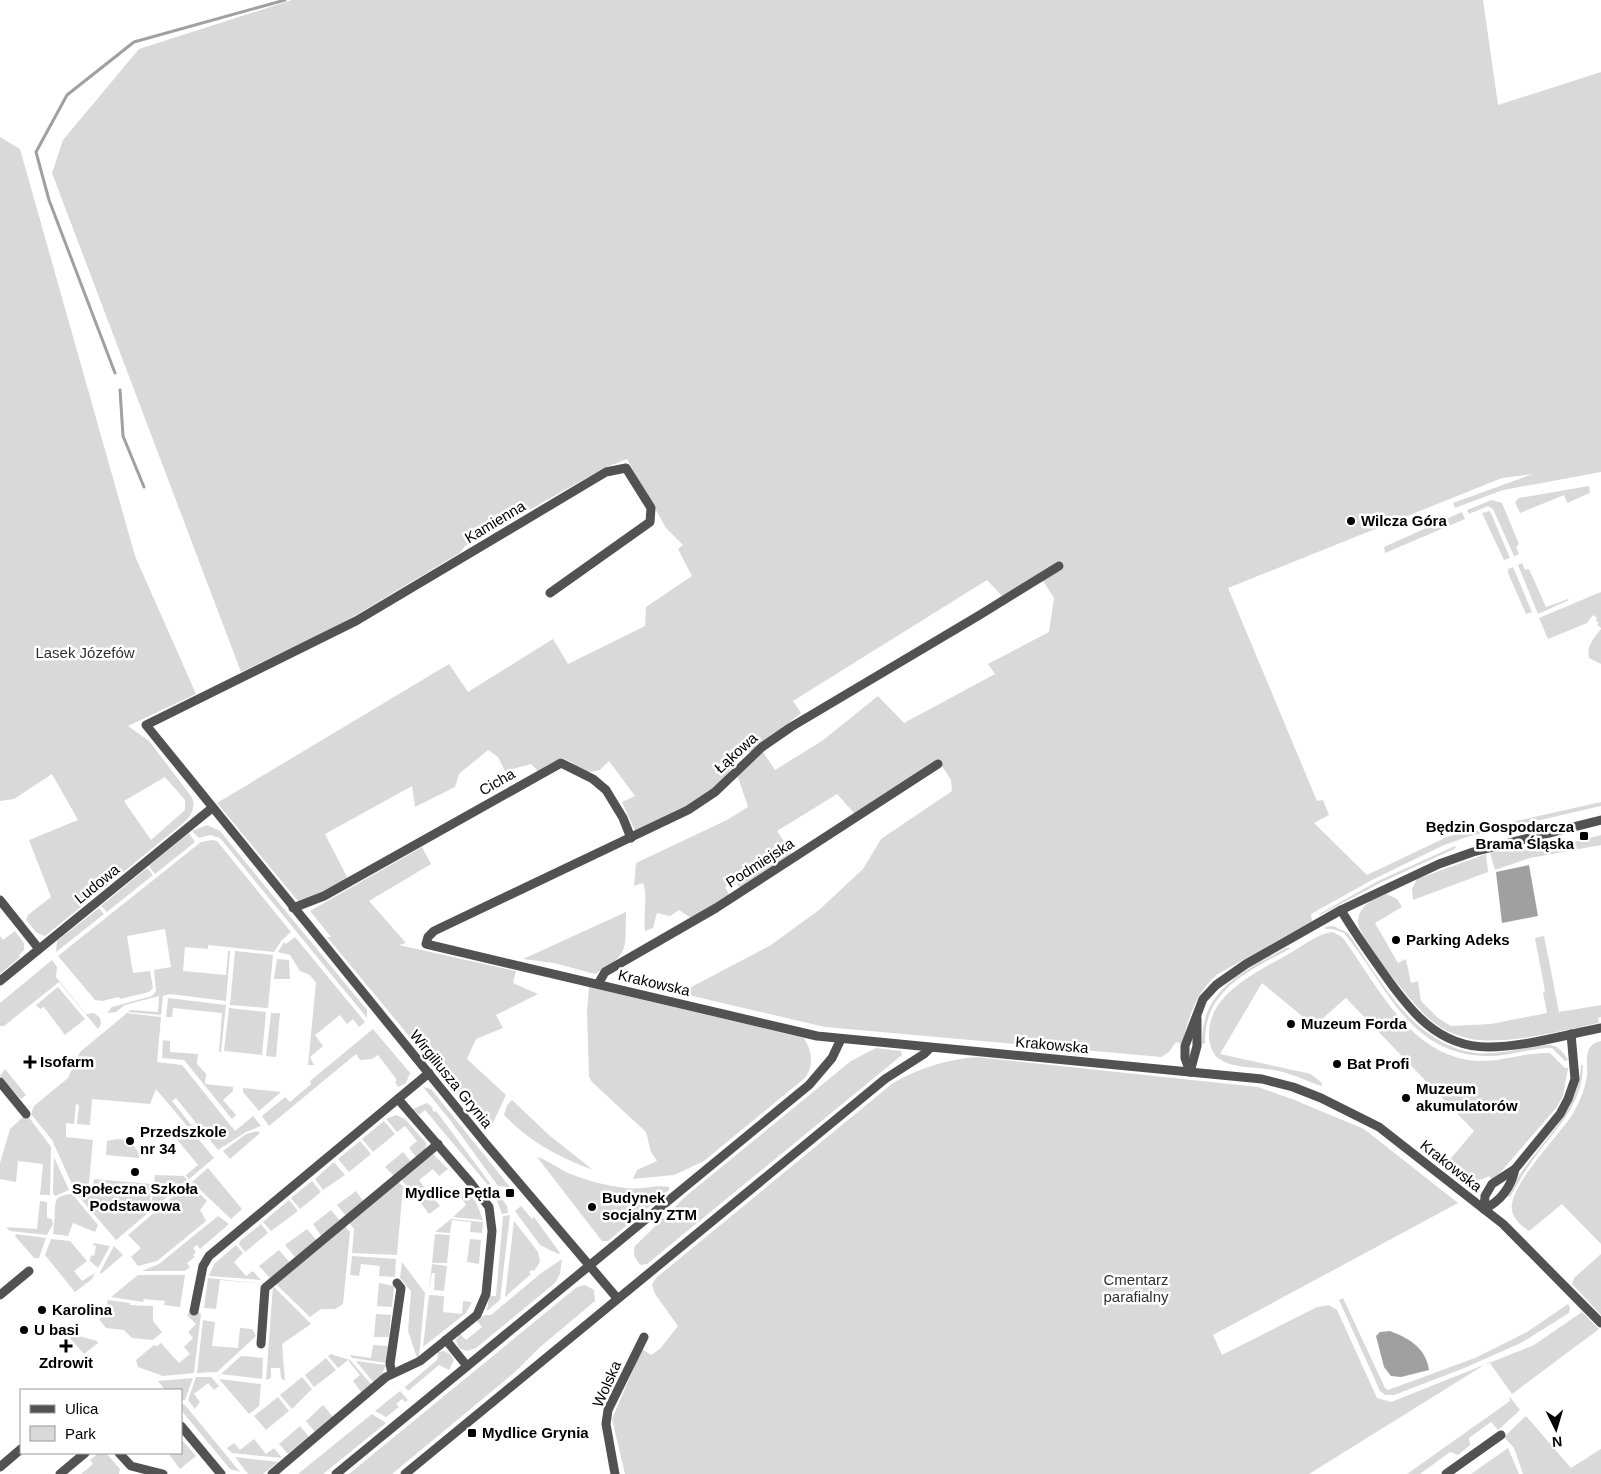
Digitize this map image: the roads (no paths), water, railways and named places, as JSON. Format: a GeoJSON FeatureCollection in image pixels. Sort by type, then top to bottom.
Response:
{"type":"FeatureCollection","features":[{"type":"Feature","properties":{"kind":"street","name":"Kamienna"},"geometry":{"type":"LineString","coordinates":[[146,725],[356,621],[606,472],[626,468],[651,508],[650,522],[550,593]]}},
{"type":"Feature","properties":{"kind":"street","name":"Łąkowa"},"geometry":{"type":"LineString","coordinates":[[426,944],[428,937],[434,931],[630,838],[702,801],[762,747],[815,711],[978,616],[1059,566]]}},
{"type":"Feature","properties":{"kind":"street","name":"Wirgiliusza Grynia"},"geometry":{"type":"LineString","coordinates":[[146,725],[293,908],[588,1266],[617,1298]]}},
{"type":"Feature","properties":{"kind":"street","name":"Cicha"},"geometry":{"type":"LineString","coordinates":[[293,908],[324,896],[561,763],[593,779],[606,790],[623,818],[630,838]]}},
{"type":"Feature","properties":{"kind":"street","name":"Podmiejska"},"geometry":{"type":"LineString","coordinates":[[598,984],[605,972],[716,908],[938,764]]}},
{"type":"Feature","properties":{"kind":"street","name":"Ludowa"},"geometry":{"type":"LineString","coordinates":[[0,981],[212,808]]}},
{"type":"Feature","properties":{"kind":"street"},"geometry":{"type":"LineString","coordinates":[[1190,1072],[1185,1058],[1185,1046],[1203,998],[1228,975],[1341,910],[1401,881],[1473,852],[1601,820]]}},
{"type":"Feature","properties":{"kind":"street"},"geometry":{"type":"LineString","coordinates":[[0,900],[39,949]]}},
{"type":"Feature","properties":{"kind":"street"},"geometry":{"type":"LineString","coordinates":[[1341,910],[1414,1014],[1439,1034],[1463,1044],[1487,1047],[1601,1028]]}},
{"type":"Feature","properties":{"kind":"street","name":"Krakowska"},"geometry":{"type":"LineString","coordinates":[[426,944],[817,1036],[1262,1079],[1292,1087],[1321,1098],[1378,1127],[1484,1209],[1555,1275],[1601,1323]]}},
{"type":"Feature","properties":{"kind":"street"},"geometry":{"type":"LineString","coordinates":[[1484,1209],[1494,1204],[1504,1195],[1515,1169],[1560,1114],[1568,1099],[1575,1079],[1571,1034]]}},
{"type":"Feature","properties":{"kind":"street"},"geometry":{"type":"LineString","coordinates":[[336,1474],[818,1077],[838,1051],[841,1039]]}},
{"type":"Feature","properties":{"kind":"street"},"geometry":{"type":"LineString","coordinates":[[404,1474],[892,1074],[919,1058],[930,1048]]}},
{"type":"Feature","properties":{"kind":"street"},"geometry":{"type":"LineString","coordinates":[[194,1311],[203,1266],[209,1256],[429,1073]]}},
{"type":"Feature","properties":{"kind":"street"},"geometry":{"type":"LineString","coordinates":[[0,1082],[26,1114]]}},
{"type":"Feature","properties":{"kind":"street"},"geometry":{"type":"LineString","coordinates":[[272,1474],[392,1373],[416,1363],[478,1315],[482,1309],[486,1294],[492,1222],[486,1201],[398,1099]]}},
{"type":"Feature","properties":{"kind":"street"},"geometry":{"type":"LineString","coordinates":[[261,1344],[265,1288],[438,1144]]}},
{"type":"Feature","properties":{"kind":"street"},"geometry":{"type":"LineString","coordinates":[[1484,1209],[1485,1196],[1492,1184],[1515,1169]]}},
{"type":"Feature","properties":{"kind":"street"},"geometry":{"type":"LineString","coordinates":[[0,1295],[29,1270]]}},
{"type":"Feature","properties":{"kind":"street"},"geometry":{"type":"LineString","coordinates":[[392,1373],[390,1364],[401,1288],[397,1283]]}},
{"type":"Feature","properties":{"kind":"street","name":"Wolska"},"geometry":{"type":"LineString","coordinates":[[615,1474],[606,1424],[608,1410],[644,1337]]}},
{"type":"Feature","properties":{"kind":"street"},"geometry":{"type":"LineString","coordinates":[[446,1340],[467,1366]]}},
{"type":"Feature","properties":{"kind":"street"},"geometry":{"type":"LineString","coordinates":[[182,1427],[221,1474]]}},
{"type":"Feature","properties":{"kind":"street"},"geometry":{"type":"LineString","coordinates":[[1446,1474],[1501,1435]]}},
{"type":"Feature","properties":{"kind":"street"},"geometry":{"type":"LineString","coordinates":[[0,1467],[20,1449]]}},
{"type":"Feature","properties":{"kind":"street"},"geometry":{"type":"LineString","coordinates":[[60,1474],[84,1454]]}},
{"type":"Feature","properties":{"kind":"street"},"geometry":{"type":"LineString","coordinates":[[120,1454],[130,1466],[163,1474]]}},
{"type":"Feature","properties":{"kind":"waterway"},"geometry":{"type":"LineString","coordinates":[[115,373],[49,200],[36,152],[67,95],[134,42],[285,0]]}},
{"type":"Feature","properties":{"kind":"waterway"},"geometry":{"type":"LineString","coordinates":[[120,390],[123,436],[144,487]]}},
{"type":"Feature","properties":{"kind":"place","name":"Wilcza Góra"},"geometry":{"type":"Point","coordinates":[1351,521]}},
{"type":"Feature","properties":{"kind":"place","name":"Będzin Gospodarcza Brama Śląska"},"geometry":{"type":"Point","coordinates":[1584,836]}},
{"type":"Feature","properties":{"kind":"place","name":"Parking Adeks"},"geometry":{"type":"Point","coordinates":[1396,940]}},
{"type":"Feature","properties":{"kind":"place","name":"Muzeum Forda"},"geometry":{"type":"Point","coordinates":[1291,1024]}},
{"type":"Feature","properties":{"kind":"place","name":"Isofarm"},"geometry":{"type":"Point","coordinates":[30,1062]}},
{"type":"Feature","properties":{"kind":"place","name":"Bat Profi"},"geometry":{"type":"Point","coordinates":[1337,1064]}},
{"type":"Feature","properties":{"kind":"place","name":"Muzeum akumulatorów"},"geometry":{"type":"Point","coordinates":[1406,1098]}},
{"type":"Feature","properties":{"kind":"place","name":"Przedszkole nr 34"},"geometry":{"type":"Point","coordinates":[130,1141]}},
{"type":"Feature","properties":{"kind":"place","name":"Społeczna Szkoła Podstawowa"},"geometry":{"type":"Point","coordinates":[135,1172]}},
{"type":"Feature","properties":{"kind":"place","name":"Mydlice Pętla"},"geometry":{"type":"Point","coordinates":[510,1193]}},
{"type":"Feature","properties":{"kind":"place","name":"Budynek socjalny ZTM"},"geometry":{"type":"Point","coordinates":[592,1207]}},
{"type":"Feature","properties":{"kind":"place","name":"Karolina"},"geometry":{"type":"Point","coordinates":[42,1310]}},
{"type":"Feature","properties":{"kind":"place","name":"U basi"},"geometry":{"type":"Point","coordinates":[24,1330]}},
{"type":"Feature","properties":{"kind":"place","name":"Zdrowit"},"geometry":{"type":"Point","coordinates":[66,1346]}},
{"type":"Feature","properties":{"kind":"place","name":"Mydlice Grynia"},"geometry":{"type":"Point","coordinates":[472,1433]}},
{"type":"Feature","properties":{"kind":"park label","name":"Lasek Józefów"},"geometry":{"type":"Point","coordinates":[85,653]}},
{"type":"Feature","properties":{"kind":"park label","name":"Cmentarz parafialny"},"geometry":{"type":"Point","coordinates":[1136,1288]}}]}
